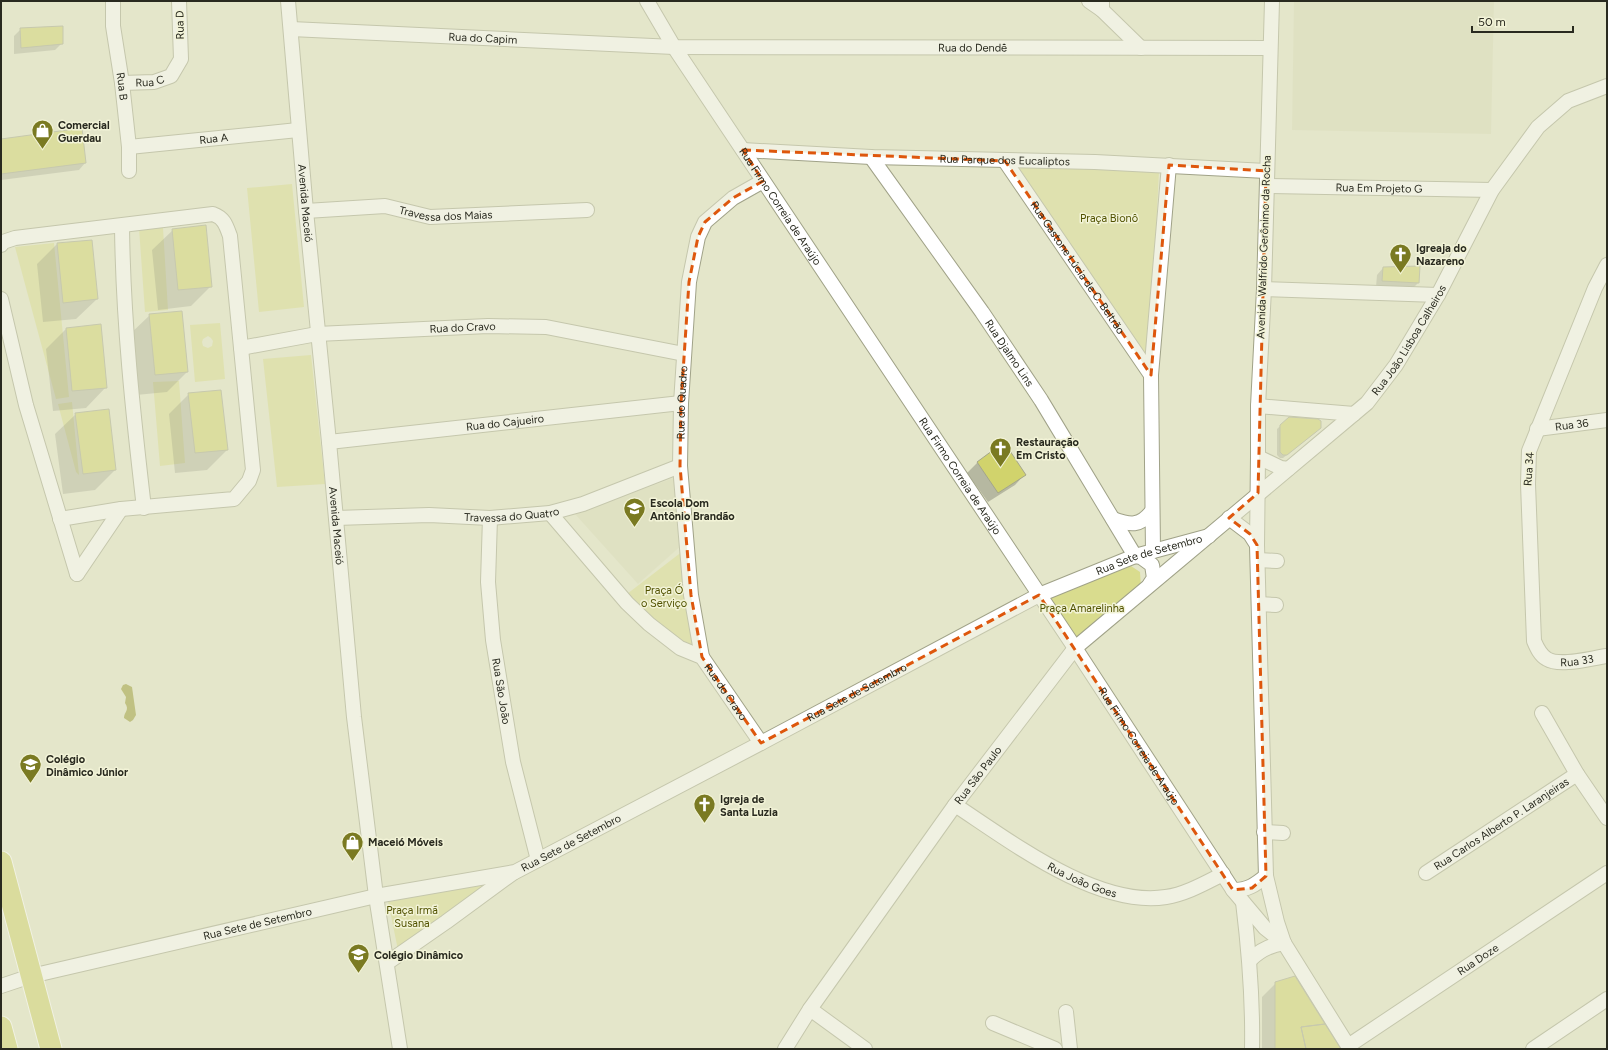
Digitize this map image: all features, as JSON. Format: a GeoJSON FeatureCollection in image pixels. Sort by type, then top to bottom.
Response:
{"type":"FeatureCollection","features":[{"type":"Feature","properties":{"kind":"highway"},"geometry":{"type":"LineString","coordinates":[[1,862],[51,1049]]}},
{"type":"Feature","properties":{"kind":"highway"},"geometry":{"type":"LineString","coordinates":[[1,1027],[7,1049]]}},
{"type":"Feature","properties":{"kind":"street","name":"Rua B"},"geometry":{"type":"LineString","coordinates":[[114,1],[113,26],[122,83],[129,147],[129,171]]}},
{"type":"Feature","properties":{"kind":"street","name":"Rua D"},"geometry":{"type":"LineString","coordinates":[[179,1],[181,48]]}},
{"type":"Feature","properties":{"kind":"street","name":"Avenida Maceió"},"geometry":{"type":"LineString","coordinates":[[288,1],[298,130],[317,334],[329,442],[354,717],[376,896],[400,1049]]}},
{"type":"Feature","properties":{"kind":"street","name":"Rua Firmo Correia de Araújo"},"geometry":{"type":"LineString","coordinates":[[647,1],[674,47],[1075,648],[1233,890],[1265,928],[1284,943]]}},
{"type":"Feature","properties":{"kind":"street"},"geometry":{"type":"LineString","coordinates":[[1089,1],[1102,6],[1142,48]]}},
{"type":"Feature","properties":{"kind":"street","name":"Avenida Walfrido Gerônimo da Rocha"},"geometry":{"type":"LineString","coordinates":[[1258,493],[1258,406],[1264,289],[1267,186],[1266,171],[1272,1]]}},
{"type":"Feature","properties":{"kind":"street","name":"Rua do Capim"},"geometry":{"type":"LineString","coordinates":[[291,29],[674,47]]}},
{"type":"Feature","properties":{"kind":"street","name":"Rua do Dendê"},"geometry":{"type":"LineString","coordinates":[[674,47],[1270,48]]}},
{"type":"Feature","properties":{"kind":"street","name":"Rua C"},"geometry":{"type":"LineString","coordinates":[[122,83],[154,82],[171,76],[181,59],[181,48]]}},
{"type":"Feature","properties":{"kind":"street","name":"Rua João Lisboa Calheiros"},"geometry":{"type":"LineString","coordinates":[[1209,536],[1258,493],[1367,403],[1396,365],[1438,295],[1492,190],[1538,127],[1568,101],[1607,86]]}},
{"type":"Feature","properties":{"kind":"street","name":"Rua A"},"geometry":{"type":"LineString","coordinates":[[129,147],[298,130]]}},
{"type":"Feature","properties":{"kind":"street","name":"Rua Parque dos Eucaliptos"},"geometry":{"type":"LineString","coordinates":[[743,150],[871,157],[1169,165],[1266,171]]}},
{"type":"Feature","properties":{"kind":"street","name":"Rua Djalmo Lins"},"geometry":{"type":"LineString","coordinates":[[871,157],[982,312],[1033,388],[1135,556]]}},
{"type":"Feature","properties":{"kind":"street","name":"Rua Gastone Lúcia de C. Beltrão"},"geometry":{"type":"LineString","coordinates":[[1005,161],[1151,375]]}},
{"type":"Feature","properties":{"kind":"street"},"geometry":{"type":"LineString","coordinates":[[1153,551],[1151,375],[1169,165]]}},
{"type":"Feature","properties":{"kind":"street","name":"Rua do Quadro"},"geometry":{"type":"LineString","coordinates":[[702,657],[691,595],[680,466],[681,402],[689,282],[698,237],[705,222],[734,198],[763,181]]}},
{"type":"Feature","properties":{"kind":"street","name":"Rua Em Projeto G"},"geometry":{"type":"LineString","coordinates":[[1267,186],[1492,190]]}},
{"type":"Feature","properties":{"kind":"street","name":"Travessa dos Maias"},"geometry":{"type":"LineString","coordinates":[[306,211],[385,206],[430,217],[587,210]]}},
{"type":"Feature","properties":{"kind":"street"},"geometry":{"type":"LineString","coordinates":[[1,245],[3,242],[15,238],[213,214],[221,217],[226,223],[230,236],[253,470],[250,481],[234,499],[121,509],[60,519]]}},
{"type":"Feature","properties":{"kind":"street"},"geometry":{"type":"LineString","coordinates":[[122,226],[122,274],[134,421],[144,508]]}},
{"type":"Feature","properties":{"kind":"street","name":"Rua 34"},"geometry":{"type":"LineString","coordinates":[[1547,660],[1540,654],[1534,641],[1528,484],[1529,451],[1537,429],[1601,291],[1607,265]]}},
{"type":"Feature","properties":{"kind":"street"},"geometry":{"type":"LineString","coordinates":[[1264,289],[1438,295]]}},
{"type":"Feature","properties":{"kind":"street"},"geometry":{"type":"LineString","coordinates":[[1,300],[26,405],[77,574],[121,509]]}},
{"type":"Feature","properties":{"kind":"street","name":"Rua do Cravo"},"geometry":{"type":"LineString","coordinates":[[240,348],[317,334],[488,326],[546,327],[684,354]]}},
{"type":"Feature","properties":{"kind":"street","name":"Rua do Cajueiro"},"geometry":{"type":"LineString","coordinates":[[329,442],[681,402]]}},
{"type":"Feature","properties":{"kind":"street"},"geometry":{"type":"LineString","coordinates":[[1258,406],[1354,414]]}},
{"type":"Feature","properties":{"kind":"street","name":"Rua 36"},"geometry":{"type":"LineString","coordinates":[[1537,429],[1607,420]]}},
{"type":"Feature","properties":{"kind":"street"},"geometry":{"type":"LineString","coordinates":[[1258,457],[1281,468],[1288,469]]}},
{"type":"Feature","properties":{"kind":"street","name":"Travessa do Quatro"},"geometry":{"type":"LineString","coordinates":[[336,518],[429,515],[490,518],[550,513],[583,504],[680,466]]}},
{"type":"Feature","properties":{"kind":"street","name":"Rua Firmo Correia de Araújo"},"geometry":{"type":"LineString","coordinates":[[1258,493],[1257,545],[1266,876],[1284,943],[1349,1048]]}},
{"type":"Feature","properties":{"kind":"street"},"geometry":{"type":"LineString","coordinates":[[1112,519],[1128,524],[1140,522],[1152,511]]}},
{"type":"Feature","properties":{"kind":"street","name":"Rua do Cravo"},"geometry":{"type":"LineString","coordinates":[[550,513],[628,603],[649,624],[680,648],[702,657],[762,743]]}},
{"type":"Feature","properties":{"kind":"street","name":"Rua São João"},"geometry":{"type":"LineString","coordinates":[[490,518],[488,582],[493,640],[513,762],[538,860]]}},
{"type":"Feature","properties":{"kind":"street"},"geometry":{"type":"LineString","coordinates":[[1229,518],[1250,534],[1257,545]]}},
{"type":"Feature","properties":{"kind":"street","name":"Rua Sete de Setembro"},"geometry":{"type":"LineString","coordinates":[[387,963],[515,872],[762,743],[1039,595],[1135,556],[1209,536]]}},
{"type":"Feature","properties":{"kind":"street","name":"Rua São Paulo"},"geometry":{"type":"LineString","coordinates":[[785,1049],[810,1009],[955,805],[1075,648],[1209,536]]}},
{"type":"Feature","properties":{"kind":"street"},"geometry":{"type":"LineString","coordinates":[[1135,556],[1141,557],[1152,565],[1154,578],[1150,584]]}},
{"type":"Feature","properties":{"kind":"street"},"geometry":{"type":"LineString","coordinates":[[1258,560],[1277,561]]}},
{"type":"Feature","properties":{"kind":"street"},"geometry":{"type":"LineString","coordinates":[[1259,604],[1276,605]]}},
{"type":"Feature","properties":{"kind":"street","name":"Rua 33"},"geometry":{"type":"LineString","coordinates":[[1547,660],[1558,663],[1607,656]]}},
{"type":"Feature","properties":{"kind":"street"},"geometry":{"type":"LineString","coordinates":[[1542,713],[1577,774],[1607,818]]}},
{"type":"Feature","properties":{"kind":"street","name":"Rua Carlos Alberto P. Laranjeiras"},"geometry":{"type":"LineString","coordinates":[[1426,873],[1577,774]]}},
{"type":"Feature","properties":{"kind":"street","name":"Rua João Goes"},"geometry":{"type":"LineString","coordinates":[[955,805],[1025,851],[1070,876],[1104,890],[1134,898],[1166,897],[1194,888],[1223,874]]}},
{"type":"Feature","properties":{"kind":"street"},"geometry":{"type":"LineString","coordinates":[[1264,832],[1283,833]]}},
{"type":"Feature","properties":{"kind":"street","name":"Rua Sete de Setembro"},"geometry":{"type":"LineString","coordinates":[[1,986],[31,976],[376,896],[515,872]]}},
{"type":"Feature","properties":{"kind":"street","name":"Rua Doze"},"geometry":{"type":"LineString","coordinates":[[1349,1048],[1607,873]]}},
{"type":"Feature","properties":{"kind":"street"},"geometry":{"type":"LineString","coordinates":[[1233,890],[1252,888],[1266,876]]}},
{"type":"Feature","properties":{"kind":"street"},"geometry":{"type":"LineString","coordinates":[[1243,902],[1250,960],[1253,1011],[1252,1049]]}},
{"type":"Feature","properties":{"kind":"street"},"geometry":{"type":"LineString","coordinates":[[1250,960],[1271,945],[1284,943]]}},
{"type":"Feature","properties":{"kind":"street"},"geometry":{"type":"LineString","coordinates":[[1533,1049],[1607,999]]}},
{"type":"Feature","properties":{"kind":"street"},"geometry":{"type":"LineString","coordinates":[[810,1009],[864,1049]]}},
{"type":"Feature","properties":{"kind":"street"},"geometry":{"type":"LineString","coordinates":[[1066,1012],[1070,1049]]}},
{"type":"Feature","properties":{"kind":"street"},"geometry":{"type":"LineString","coordinates":[[993,1023],[1055,1049]]}},
{"type":"Feature","properties":{"kind":"highlighted area"},"geometry":{"type":"Polygon","coordinates":[[[743,150],[1005,161],[1151,375],[1169,165],[1266,171],[1258,493],[1229,518],[1250,534],[1257,545],[1266,876],[1252,888],[1233,890],[1039,595],[761,743],[702,657],[691,595],[680,466],[681,403],[689,282],[698,237],[705,222],[733,198],[763,181],[743,150]]]}},
{"type":"Feature","properties":{"kind":"shaded area"},"geometry":{"type":"Polygon","coordinates":[[[1294,1],[1494,1],[1491,134],[1292,130],[1294,1]]]}},
{"type":"Feature","properties":{"kind":"shaded area","name":"Escola Dom Antônio Brandão"},"geometry":{"type":"Polygon","coordinates":[[[676,477],[683,544],[638,584],[575,514],[676,477]]]}},
{"type":"Feature","properties":{"kind":"shaded area"},"geometry":{"type":"Polygon","coordinates":[[[126,684],[132,687],[136,715],[130,722],[124,718],[127,709],[125,703],[126,697],[121,689],[123,685],[126,684]]]}},
{"type":"Feature","properties":{"kind":"green space","name":"Praça Bionô"},"geometry":{"type":"Polygon","coordinates":[[[1018,166],[1159,171],[1149,366],[1018,166]]]}},
{"type":"Feature","properties":{"kind":"green space"},"geometry":{"type":"Polygon","coordinates":[[[292,184],[304,307],[259,312],[247,188],[292,184]]]}},
{"type":"Feature","properties":{"kind":"green space"},"geometry":{"type":"Polygon","coordinates":[[[139,228],[163,228],[168,310],[145,312],[139,228]]]}},
{"type":"Feature","properties":{"kind":"green space"},"geometry":{"type":"Polygon","coordinates":[[[54,243],[69,397],[56,399],[15,247],[54,243]]]}},
{"type":"Feature","properties":{"kind":"green space"},"geometry":{"type":"Polygon","coordinates":[[[220,323],[225,379],[195,382],[190,325],[220,323]],[[208,336],[203,339],[203,346],[208,348],[212,346],[213,341],[208,336]]]}},
{"type":"Feature","properties":{"kind":"green space"},"geometry":{"type":"Polygon","coordinates":[[[311,355],[325,484],[277,487],[263,359],[311,355]]]}},
{"type":"Feature","properties":{"kind":"green space"},"geometry":{"type":"Polygon","coordinates":[[[179,381],[185,463],[160,466],[153,382],[179,381]]]}},
{"type":"Feature","properties":{"kind":"green space"},"geometry":{"type":"Polygon","coordinates":[[[72,402],[79,475],[76,472],[58,404],[72,402]]]}},
{"type":"Feature","properties":{"kind":"green space","name":"Praça Ó o Serviço"},"geometry":{"type":"Polygon","coordinates":[[[683,551],[699,651],[685,648],[627,594],[683,551]]]}},
{"type":"Feature","properties":{"kind":"green space","name":"Praça Amarelinha"},"geometry":{"type":"Polygon","coordinates":[[[1131,566],[1140,572],[1141,588],[1076,642],[1046,599],[1131,566]]]}},
{"type":"Feature","properties":{"kind":"green space","name":"Praça Irmã Susana"},"geometry":{"type":"Polygon","coordinates":[[[501,879],[398,950],[388,901],[501,879]]]}},
{"type":"Feature","properties":{"kind":"building"},"geometry":{"type":"Polygon","coordinates":[[[63,26],[63,44],[21,48],[20,28],[63,26]]]}},
{"type":"Feature","properties":{"kind":"building","name":"Comercial Guerdau"},"geometry":{"type":"Polygon","coordinates":[[[82,128],[86,163],[1,174],[1,139],[82,128]]]}},
{"type":"Feature","properties":{"kind":"building"},"geometry":{"type":"Polygon","coordinates":[[[206,225],[212,287],[178,290],[172,229],[206,225]]]}},
{"type":"Feature","properties":{"kind":"building"},"geometry":{"type":"Polygon","coordinates":[[[92,240],[98,299],[63,303],[57,243],[92,240]]]}},
{"type":"Feature","properties":{"kind":"building","name":"Igreaja do Nazareno"},"geometry":{"type":"Polygon","coordinates":[[[1420,266],[1419,283],[1382,281],[1383,267],[1420,266]]]}},
{"type":"Feature","properties":{"kind":"building"},"geometry":{"type":"Polygon","coordinates":[[[182,311],[188,372],[155,375],[149,314],[182,311]]]}},
{"type":"Feature","properties":{"kind":"building"},"geometry":{"type":"Polygon","coordinates":[[[101,324],[107,388],[72,391],[66,328],[101,324]]]}},
{"type":"Feature","properties":{"kind":"building"},"geometry":{"type":"Polygon","coordinates":[[[221,390],[228,450],[195,453],[188,393],[221,390]]]}},
{"type":"Feature","properties":{"kind":"building"},"geometry":{"type":"Polygon","coordinates":[[[109,409],[116,470],[83,474],[75,413],[109,409]]]}},
{"type":"Feature","properties":{"kind":"building"},"geometry":{"type":"Polygon","coordinates":[[[1289,417],[1318,419],[1321,421],[1321,428],[1287,455],[1283,455],[1280,452],[1280,425],[1289,417]]]}},
{"type":"Feature","properties":{"kind":"building","name":"Restauração Em Cristo"},"geometry":{"type":"Polygon","coordinates":[[[1004,442],[1026,475],[998,493],[977,462],[1004,442]]]}},
{"type":"Feature","properties":{"kind":"building"},"geometry":{"type":"Polygon","coordinates":[[[1295,976],[1325,1024],[1301,1027],[1306,1049],[1275,1049],[1275,982],[1295,976]]]}},
{"type":"Feature","properties":{"kind":"building"},"geometry":{"type":"Polygon","coordinates":[[[1325,1024],[1341,1049],[1306,1049],[1301,1027],[1325,1024]]]}},
{"type":"Feature","properties":{"kind":"place","name":"Comercial Guerdau"},"geometry":{"type":"Point","coordinates":[43,150]}},
{"type":"Feature","properties":{"kind":"place","name":"Igreaja do Nazareno"},"geometry":{"type":"Point","coordinates":[1401,274]}},
{"type":"Feature","properties":{"kind":"place","name":"Restauração Em Cristo"},"geometry":{"type":"Point","coordinates":[1001,468]}},
{"type":"Feature","properties":{"kind":"place","name":"Escola Dom Antônio Brandão"},"geometry":{"type":"Point","coordinates":[635,528]}},
{"type":"Feature","properties":{"kind":"place","name":"Colégio Dinâmico Júnior"},"geometry":{"type":"Point","coordinates":[31,784]}},
{"type":"Feature","properties":{"kind":"place","name":"Igreja de Santa Luzia"},"geometry":{"type":"Point","coordinates":[705,824]}},
{"type":"Feature","properties":{"kind":"place","name":"Maceió Móveis"},"geometry":{"type":"Point","coordinates":[352,862]}},
{"type":"Feature","properties":{"kind":"place","name":"Colégio Dinâmico"},"geometry":{"type":"Point","coordinates":[358,974]}}]}
